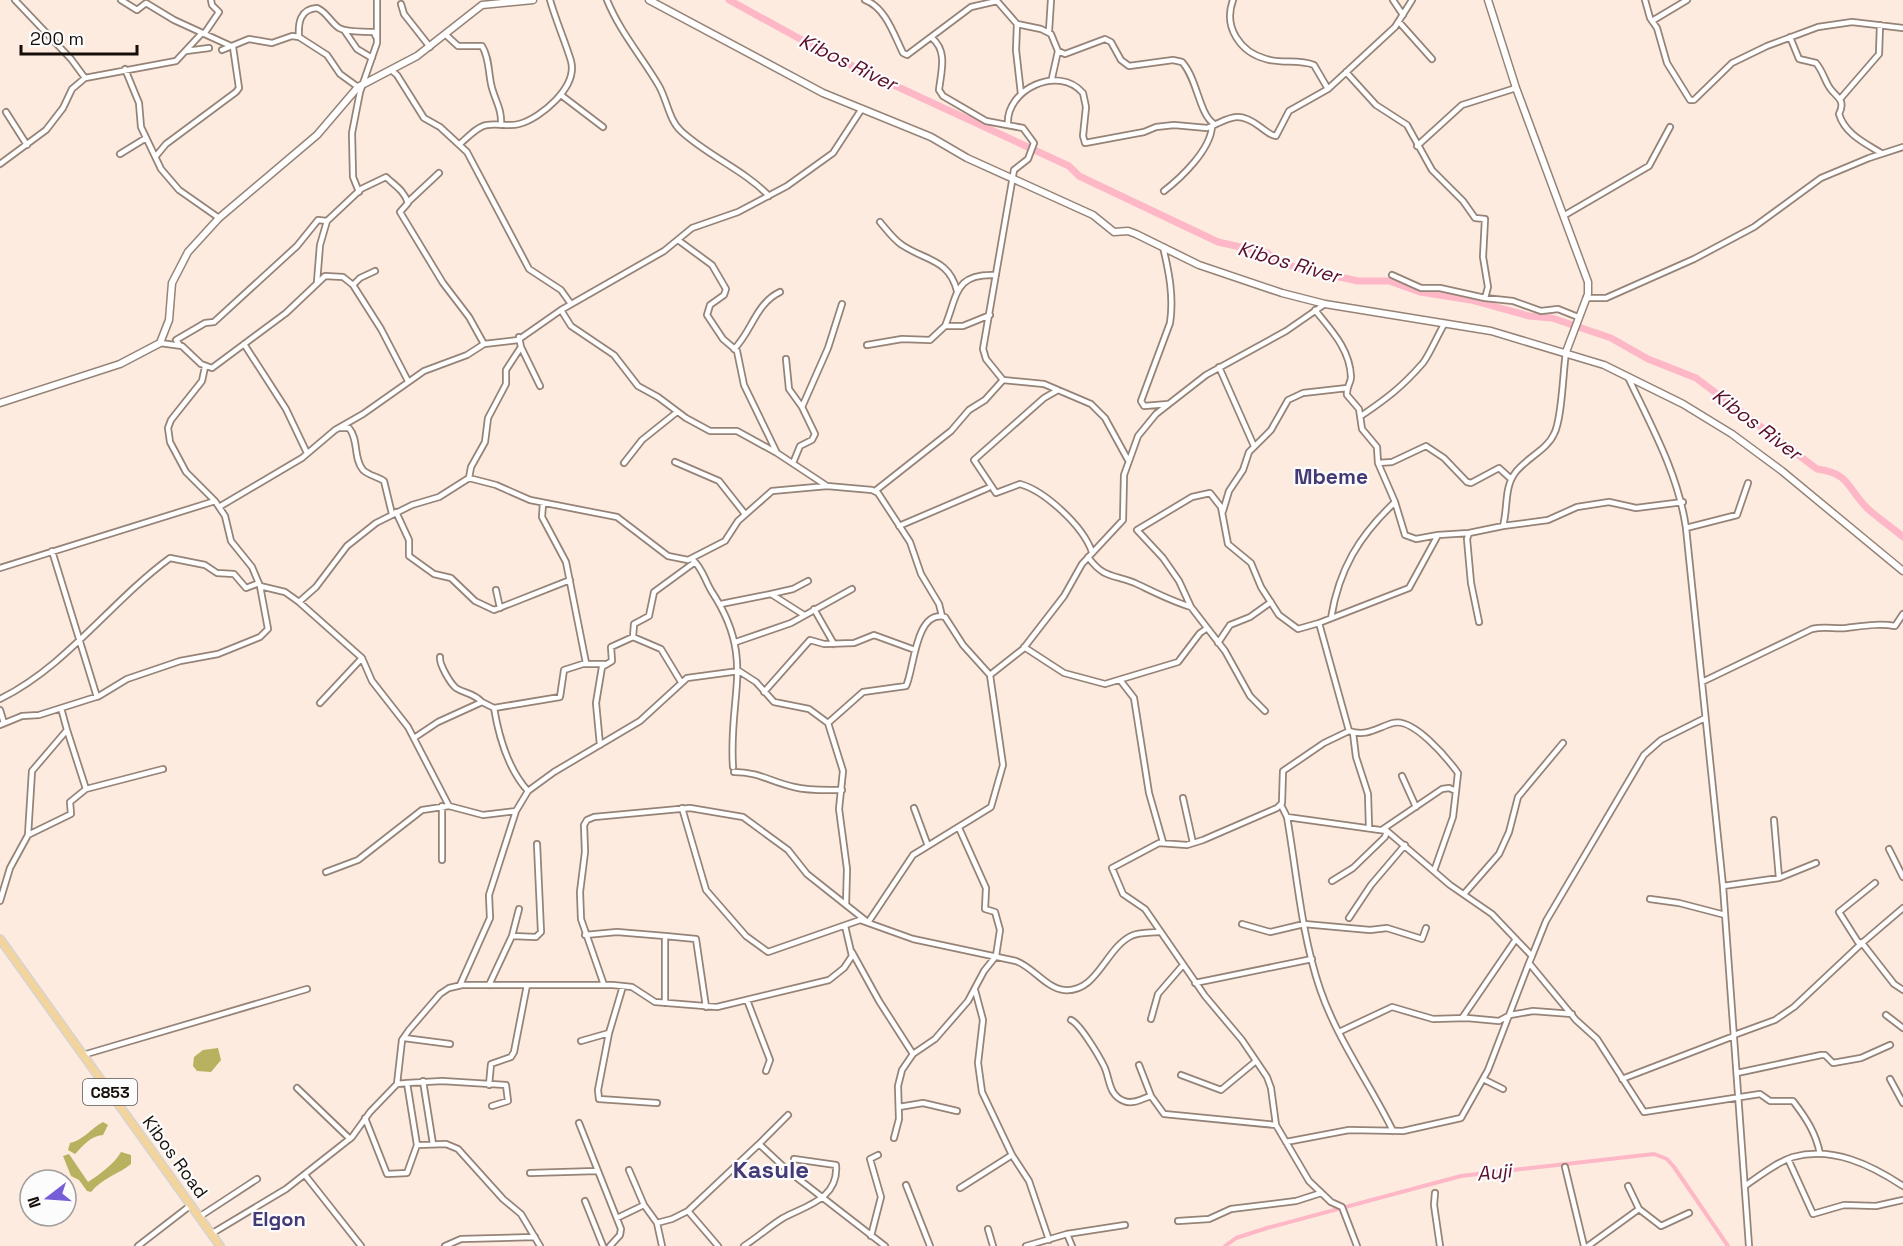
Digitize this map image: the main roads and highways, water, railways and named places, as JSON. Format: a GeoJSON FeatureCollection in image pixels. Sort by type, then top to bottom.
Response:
{"type":"FeatureCollection","features":[{"type":"Feature","properties":{"kind":"main road"},"geometry":{"type":"LineString","coordinates":[[0,403],[120,364],[160,343],[169,320],[175,275],[188,252],[219,218],[317,135],[358,87],[430,47],[482,5],[533,0]]}},
{"type":"Feature","properties":{"kind":"main road"},"geometry":{"type":"LineString","coordinates":[[649,0],[823,93],[931,137],[967,158],[1093,215],[1114,232],[1128,231],[1235,279],[1325,304],[1445,322],[1505,335],[1604,365],[1683,404],[1732,434],[1782,471],[1903,571]]}},
{"type":"Feature","properties":{"kind":"main road"},"geometry":{"type":"LineString","coordinates":[[1488,0],[1516,88],[1588,282],[1586,298],[1566,352]]}},
{"type":"Feature","properties":{"kind":"main road","name":"Kibos Road"},"geometry":{"type":"LineString","coordinates":[[0,939],[220,1246]]}},
{"type":"Feature","properties":{"kind":"waterway","name":"Kibos River"},"geometry":{"type":"LineString","coordinates":[[729,0],[833,57],[1069,166],[1079,176],[1218,242],[1267,253],[1282,263],[1299,268],[1358,281],[1389,281],[1420,292],[1471,300],[1529,316],[1552,318],[1611,338],[1648,359],[1696,378],[1817,469],[1828,471],[1842,478],[1866,507],[1903,537]]}},
{"type":"Feature","properties":{"kind":"waterway","name":"Auji"},"geometry":{"type":"LineString","coordinates":[[1225,1246],[1236,1238],[1267,1228],[1461,1176],[1654,1154],[1667,1159],[1674,1167],[1728,1246]]}},
{"type":"Feature","properties":{"kind":"district","name":"Mbeme"},"geometry":{"type":"Point","coordinates":[1331,477]}},
{"type":"Feature","properties":{"kind":"district","name":"Kasule"},"geometry":{"type":"Point","coordinates":[771,1170]}},
{"type":"Feature","properties":{"kind":"district","name":"Elgon"},"geometry":{"type":"Point","coordinates":[279,1219]}}]}
